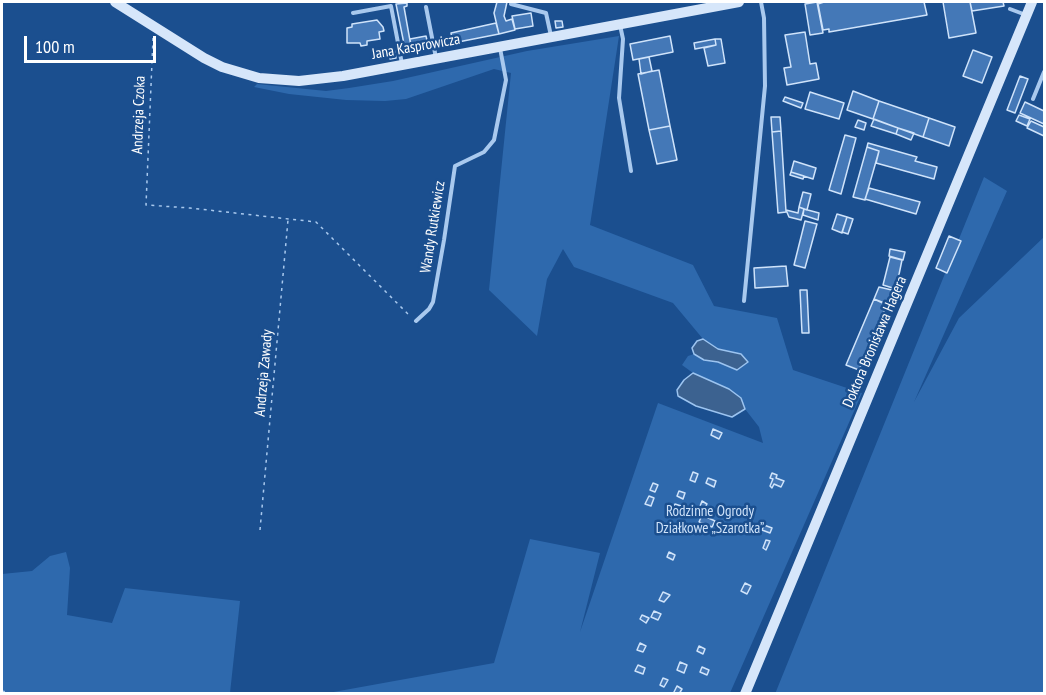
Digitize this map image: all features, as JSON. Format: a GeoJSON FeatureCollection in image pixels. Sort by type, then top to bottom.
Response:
{"type":"FeatureCollection","features":[{"type":"Feature","properties":{"kind":"street","name":"Jana Kasprowicza"},"geometry":{"type":"LineString","coordinates":[[115,2],[222,67],[268,80],[299,81],[437,59],[739,2]]}},
{"type":"Feature","properties":{"kind":"street","name":"Doktora Bronisława Hagera"},"geometry":{"type":"LineString","coordinates":[[745,693],[1032,2]]}},
{"type":"Feature","properties":{"kind":"lane"},"geometry":{"type":"LineString","coordinates":[[744,301],[765,86],[764,18],[761,2]]}},
{"type":"Feature","properties":{"kind":"lane"},"geometry":{"type":"LineString","coordinates":[[511,4],[546,13],[552,37]]}},
{"type":"Feature","properties":{"kind":"lane"},"geometry":{"type":"LineString","coordinates":[[352,14],[391,6],[402,65]]}},
{"type":"Feature","properties":{"kind":"lane"},"geometry":{"type":"LineString","coordinates":[[426,6],[437,59]]}},
{"type":"Feature","properties":{"kind":"lane"},"geometry":{"type":"LineString","coordinates":[[1010,9],[1026,15]]}},
{"type":"Feature","properties":{"kind":"lane"},"geometry":{"type":"LineString","coordinates":[[620,24],[622,39],[619,98],[631,171]]}},
{"type":"Feature","properties":{"kind":"lane","name":"Wandy Rutkiewicz"},"geometry":{"type":"LineString","coordinates":[[417,321],[433,302],[454,166],[484,152],[494,140],[506,80],[500,47]]}},
{"type":"Feature","properties":{"kind":"lane"},"geometry":{"type":"LineString","coordinates":[[1034,99],[1044,72]]}},
{"type":"Feature","properties":{"kind":"path","name":"Andrzeja Czoka"},"geometry":{"type":"LineString","coordinates":[[153,26],[146,205],[288,219]]}},
{"type":"Feature","properties":{"kind":"path"},"geometry":{"type":"LineString","coordinates":[[288,219],[316,222],[411,318],[417,321]]}},
{"type":"Feature","properties":{"kind":"path","name":"Andrzeja Zawady"},"geometry":{"type":"LineString","coordinates":[[260,530],[288,219]]}},
{"type":"Feature","properties":{"kind":"path"},"geometry":{"type":"LineString","coordinates":[[2,691],[14,693]]}},
{"type":"Feature","properties":{"kind":"green space","name":"Rodzinne Ogrody Działkowe „Szarotka”"},"geometry":{"type":"Polygon","coordinates":[[[619,36],[590,225],[693,265],[714,306],[777,318],[793,370],[862,393],[730,693],[328,693],[494,663],[530,539],[600,553],[580,632],[658,403],[763,443],[759,427],[745,409],[741,398],[682,365],[688,356],[694,354],[704,360],[718,362],[736,370],[741,354],[718,349],[703,339],[673,303],[574,267],[563,249],[547,279],[537,336],[489,290],[511,73],[494,69],[406,99],[385,101],[346,100],[289,94],[254,87],[257,84],[326,91],[349,88],[393,81],[527,51],[619,36]]]}},
{"type":"Feature","properties":{"kind":"green space"},"geometry":{"type":"Polygon","coordinates":[[[984,177],[1007,191],[914,402],[959,318],[1044,237],[1044,693],[775,694],[984,177]]]}},
{"type":"Feature","properties":{"kind":"green space"},"geometry":{"type":"Polygon","coordinates":[[[66,552],[70,568],[67,615],[112,623],[125,588],[240,601],[230,693],[2,693],[2,574],[32,571],[50,556],[66,552]]]}},
{"type":"Feature","properties":{"kind":"shaded area"},"geometry":{"type":"Polygon","coordinates":[[[703,339],[718,349],[741,354],[748,362],[737,370],[718,362],[704,360],[694,354],[692,348],[697,341],[703,339]]]}},
{"type":"Feature","properties":{"kind":"shaded area"},"geometry":{"type":"Polygon","coordinates":[[[693,373],[729,389],[741,398],[745,409],[732,417],[696,406],[678,396],[677,390],[693,373]]]}},
{"type":"Feature","properties":{"kind":"building"},"geometry":{"type":"Polygon","coordinates":[[[497,2],[507,2],[504,16],[506,21],[512,19],[515,30],[499,34],[494,13],[497,2]]]}},
{"type":"Feature","properties":{"kind":"building"},"geometry":{"type":"Polygon","coordinates":[[[817,2],[823,33],[810,35],[805,4],[817,2]]]}},
{"type":"Feature","properties":{"kind":"building"},"geometry":{"type":"Polygon","coordinates":[[[824,2],[924,2],[927,15],[829,32],[829,29],[823,30],[818,4],[824,2]]]}},
{"type":"Feature","properties":{"kind":"building"},"geometry":{"type":"Polygon","coordinates":[[[943,2],[970,2],[976,33],[949,38],[943,2]]]}},
{"type":"Feature","properties":{"kind":"building"},"geometry":{"type":"Polygon","coordinates":[[[970,2],[1003,2],[1004,6],[972,11],[970,2]]]}},
{"type":"Feature","properties":{"kind":"building"},"geometry":{"type":"Polygon","coordinates":[[[407,3],[404,7],[412,52],[406,54],[396,4],[407,3]]]}},
{"type":"Feature","properties":{"kind":"building"},"geometry":{"type":"Polygon","coordinates":[[[531,13],[533,26],[515,29],[512,16],[531,13]]]}},
{"type":"Feature","properties":{"kind":"building"},"geometry":{"type":"Polygon","coordinates":[[[377,20],[384,31],[379,32],[380,39],[367,41],[367,45],[361,46],[360,43],[347,43],[347,28],[352,27],[352,24],[377,20]]]}},
{"type":"Feature","properties":{"kind":"building"},"geometry":{"type":"Polygon","coordinates":[[[555,21],[562,21],[563,27],[556,28],[555,21]]]}},
{"type":"Feature","properties":{"kind":"building"},"geometry":{"type":"Polygon","coordinates":[[[496,23],[499,34],[453,43],[451,33],[496,23]]]}},
{"type":"Feature","properties":{"kind":"building"},"geometry":{"type":"Polygon","coordinates":[[[805,32],[810,64],[816,63],[819,79],[787,85],[784,68],[791,67],[785,35],[805,32]]]}},
{"type":"Feature","properties":{"kind":"building"},"geometry":{"type":"Polygon","coordinates":[[[426,36],[429,49],[412,52],[410,39],[426,36]]]}},
{"type":"Feature","properties":{"kind":"building"},"geometry":{"type":"Polygon","coordinates":[[[670,36],[673,52],[633,60],[630,44],[670,36]]]}},
{"type":"Feature","properties":{"kind":"building"},"geometry":{"type":"Polygon","coordinates":[[[715,39],[721,39],[725,63],[708,66],[704,48],[716,45],[715,39]]]}},
{"type":"Feature","properties":{"kind":"building"},"geometry":{"type":"Polygon","coordinates":[[[715,39],[716,45],[695,49],[694,43],[715,39]]]}},
{"type":"Feature","properties":{"kind":"building"},"geometry":{"type":"Polygon","coordinates":[[[973,50],[992,57],[982,83],[963,76],[973,50]]]}},
{"type":"Feature","properties":{"kind":"building"},"geometry":{"type":"Polygon","coordinates":[[[395,51],[396,58],[390,59],[389,52],[395,51]]]}},
{"type":"Feature","properties":{"kind":"building"},"geometry":{"type":"Polygon","coordinates":[[[649,57],[652,71],[641,74],[639,59],[649,57]]]}},
{"type":"Feature","properties":{"kind":"building"},"geometry":{"type":"Polygon","coordinates":[[[659,70],[670,126],[649,130],[638,74],[659,70]]]}},
{"type":"Feature","properties":{"kind":"building"},"geometry":{"type":"Polygon","coordinates":[[[1020,76],[1028,79],[1015,113],[1007,110],[1020,76]]]}},
{"type":"Feature","properties":{"kind":"building"},"geometry":{"type":"Polygon","coordinates":[[[853,91],[879,101],[873,119],[847,110],[853,91]]]}},
{"type":"Feature","properties":{"kind":"building"},"geometry":{"type":"Polygon","coordinates":[[[810,92],[844,103],[839,119],[805,109],[810,92]]]}},
{"type":"Feature","properties":{"kind":"building"},"geometry":{"type":"Polygon","coordinates":[[[785,97],[803,103],[801,108],[783,101],[785,97]]]}},
{"type":"Feature","properties":{"kind":"building"},"geometry":{"type":"Polygon","coordinates":[[[879,101],[929,118],[923,137],[873,119],[879,101]]]}},
{"type":"Feature","properties":{"kind":"building"},"geometry":{"type":"Polygon","coordinates":[[[1025,102],[1044,111],[1044,124],[1020,113],[1025,102]]]}},
{"type":"Feature","properties":{"kind":"building"},"geometry":{"type":"Polygon","coordinates":[[[1019,115],[1030,119],[1027,126],[1016,121],[1019,115]]]}},
{"type":"Feature","properties":{"kind":"building"},"geometry":{"type":"Polygon","coordinates":[[[771,117],[780,117],[781,131],[772,132],[771,117]]]}},
{"type":"Feature","properties":{"kind":"building"},"geometry":{"type":"Polygon","coordinates":[[[929,118],[955,127],[949,146],[923,137],[929,118]]]}},
{"type":"Feature","properties":{"kind":"building"},"geometry":{"type":"Polygon","coordinates":[[[874,119],[898,128],[896,134],[871,126],[874,119]]]}},
{"type":"Feature","properties":{"kind":"building"},"geometry":{"type":"Polygon","coordinates":[[[858,120],[866,123],[864,130],[855,127],[858,120]]]}},
{"type":"Feature","properties":{"kind":"building"},"geometry":{"type":"Polygon","coordinates":[[[1031,121],[1044,127],[1044,136],[1027,128],[1031,121]]]}},
{"type":"Feature","properties":{"kind":"building"},"geometry":{"type":"Polygon","coordinates":[[[670,126],[677,160],[657,164],[649,130],[670,126]]]}},
{"type":"Feature","properties":{"kind":"building"},"geometry":{"type":"Polygon","coordinates":[[[898,128],[914,133],[911,140],[896,134],[898,128]]]}},
{"type":"Feature","properties":{"kind":"building"},"geometry":{"type":"Polygon","coordinates":[[[781,131],[786,212],[778,213],[772,132],[781,131]]]}},
{"type":"Feature","properties":{"kind":"building"},"geometry":{"type":"Polygon","coordinates":[[[845,135],[856,138],[841,194],[829,190],[845,135]]]}},
{"type":"Feature","properties":{"kind":"building"},"geometry":{"type":"Polygon","coordinates":[[[868,143],[917,157],[915,161],[937,167],[934,179],[876,163],[879,151],[867,147],[868,143]]]}},
{"type":"Feature","properties":{"kind":"building"},"geometry":{"type":"Polygon","coordinates":[[[867,147],[879,151],[865,200],[853,197],[867,147]]]}},
{"type":"Feature","properties":{"kind":"building"},"geometry":{"type":"Polygon","coordinates":[[[794,161],[816,168],[813,179],[791,172],[794,161]]]}},
{"type":"Feature","properties":{"kind":"building"},"geometry":{"type":"Polygon","coordinates":[[[791,172],[804,176],[803,179],[790,175],[791,172]]]}},
{"type":"Feature","properties":{"kind":"building"},"geometry":{"type":"Polygon","coordinates":[[[869,188],[920,202],[916,214],[865,199],[869,188]]]}},
{"type":"Feature","properties":{"kind":"building"},"geometry":{"type":"Polygon","coordinates":[[[803,192],[811,194],[807,210],[799,207],[803,192]]]}},
{"type":"Feature","properties":{"kind":"building"},"geometry":{"type":"Polygon","coordinates":[[[799,207],[804,209],[801,220],[789,217],[786,210],[798,213],[799,207]]]}},
{"type":"Feature","properties":{"kind":"building"},"geometry":{"type":"Polygon","coordinates":[[[804,209],[819,213],[818,220],[803,215],[804,209]]]}},
{"type":"Feature","properties":{"kind":"building"},"geometry":{"type":"Polygon","coordinates":[[[837,214],[847,217],[842,233],[832,229],[837,214]]]}},
{"type":"Feature","properties":{"kind":"building"},"geometry":{"type":"Polygon","coordinates":[[[847,217],[853,219],[848,234],[842,232],[847,217]]]}},
{"type":"Feature","properties":{"kind":"building"},"geometry":{"type":"Polygon","coordinates":[[[805,221],[817,224],[805,268],[794,265],[805,221]]]}},
{"type":"Feature","properties":{"kind":"building"},"geometry":{"type":"Polygon","coordinates":[[[949,236],[961,241],[947,273],[936,268],[949,236]]]}},
{"type":"Feature","properties":{"kind":"building"},"geometry":{"type":"Polygon","coordinates":[[[890,249],[905,252],[903,260],[889,256],[890,249]]]}},
{"type":"Feature","properties":{"kind":"building"},"geometry":{"type":"Polygon","coordinates":[[[890,257],[902,260],[896,289],[883,285],[890,257]]]}},
{"type":"Feature","properties":{"kind":"building"},"geometry":{"type":"Polygon","coordinates":[[[786,266],[788,286],[755,288],[754,268],[786,266]]]}},
{"type":"Feature","properties":{"kind":"building"},"geometry":{"type":"Polygon","coordinates":[[[879,287],[896,291],[892,306],[874,299],[879,287]]]}},
{"type":"Feature","properties":{"kind":"building"},"geometry":{"type":"Polygon","coordinates":[[[800,290],[807,290],[809,333],[802,333],[800,290]]]}},
{"type":"Feature","properties":{"kind":"building"},"geometry":{"type":"Polygon","coordinates":[[[874,299],[887,305],[859,370],[846,365],[874,299]]]}},
{"type":"Feature","properties":{"kind":"building"},"geometry":{"type":"Polygon","coordinates":[[[713,429],[722,433],[719,439],[711,435],[713,429]]]}},
{"type":"Feature","properties":{"kind":"building"},"geometry":{"type":"Polygon","coordinates":[[[693,472],[698,474],[695,482],[690,480],[693,472]]]}},
{"type":"Feature","properties":{"kind":"building"},"geometry":{"type":"Polygon","coordinates":[[[772,473],[777,475],[776,478],[784,481],[781,487],[774,484],[772,488],[770,486],[773,479],[770,478],[772,473]]]}},
{"type":"Feature","properties":{"kind":"building"},"geometry":{"type":"Polygon","coordinates":[[[708,478],[716,481],[714,487],[706,483],[708,478]]]}},
{"type":"Feature","properties":{"kind":"building"},"geometry":{"type":"Polygon","coordinates":[[[653,483],[658,485],[655,492],[650,490],[653,483]]]}},
{"type":"Feature","properties":{"kind":"building"},"geometry":{"type":"Polygon","coordinates":[[[679,491],[685,493],[683,499],[677,496],[679,491]]]}},
{"type":"Feature","properties":{"kind":"building"},"geometry":{"type":"Polygon","coordinates":[[[649,496],[654,498],[651,506],[645,504],[649,496]]]}},
{"type":"Feature","properties":{"kind":"building"},"geometry":{"type":"Polygon","coordinates":[[[702,501],[707,504],[703,511],[699,509],[702,501]]]}},
{"type":"Feature","properties":{"kind":"building"},"geometry":{"type":"Polygon","coordinates":[[[675,504],[681,506],[679,513],[672,510],[675,504]]]}},
{"type":"Feature","properties":{"kind":"building"},"geometry":{"type":"Polygon","coordinates":[[[745,506],[750,508],[746,517],[742,516],[745,506]]]}},
{"type":"Feature","properties":{"kind":"building"},"geometry":{"type":"Polygon","coordinates":[[[702,515],[715,521],[712,527],[699,522],[702,515]]]}},
{"type":"Feature","properties":{"kind":"building"},"geometry":{"type":"Polygon","coordinates":[[[764,525],[772,528],[770,533],[762,530],[764,525]]]}},
{"type":"Feature","properties":{"kind":"building"},"geometry":{"type":"Polygon","coordinates":[[[766,540],[770,541],[766,550],[763,548],[766,540]]]}},
{"type":"Feature","properties":{"kind":"building"},"geometry":{"type":"Polygon","coordinates":[[[669,552],[675,555],[673,560],[667,557],[669,552]]]}},
{"type":"Feature","properties":{"kind":"building"},"geometry":{"type":"Polygon","coordinates":[[[745,583],[751,586],[747,594],[741,591],[745,583]]]}},
{"type":"Feature","properties":{"kind":"building"},"geometry":{"type":"Polygon","coordinates":[[[663,592],[670,595],[664,602],[659,600],[663,592]]]}},
{"type":"Feature","properties":{"kind":"building"},"geometry":{"type":"Polygon","coordinates":[[[654,611],[661,614],[658,620],[651,617],[654,611]]]}},
{"type":"Feature","properties":{"kind":"building"},"geometry":{"type":"Polygon","coordinates":[[[642,615],[649,618],[646,623],[640,619],[642,615]]]}},
{"type":"Feature","properties":{"kind":"building"},"geometry":{"type":"Polygon","coordinates":[[[640,643],[646,646],[643,652],[637,650],[640,643]]]}},
{"type":"Feature","properties":{"kind":"building"},"geometry":{"type":"Polygon","coordinates":[[[699,646],[705,649],[703,654],[697,651],[699,646]]]}},
{"type":"Feature","properties":{"kind":"building"},"geometry":{"type":"Polygon","coordinates":[[[680,662],[687,665],[684,673],[677,670],[680,662]]]}},
{"type":"Feature","properties":{"kind":"building"},"geometry":{"type":"Polygon","coordinates":[[[638,665],[645,668],[643,674],[635,671],[638,665]]]}},
{"type":"Feature","properties":{"kind":"building"},"geometry":{"type":"Polygon","coordinates":[[[702,667],[709,670],[707,675],[700,672],[702,667]]]}},
{"type":"Feature","properties":{"kind":"building"},"geometry":{"type":"Polygon","coordinates":[[[663,678],[668,680],[664,687],[660,685],[663,678]]]}},
{"type":"Feature","properties":{"kind":"building"},"geometry":{"type":"Polygon","coordinates":[[[677,686],[682,689],[679,694],[673,694],[677,686]]]}}]}
